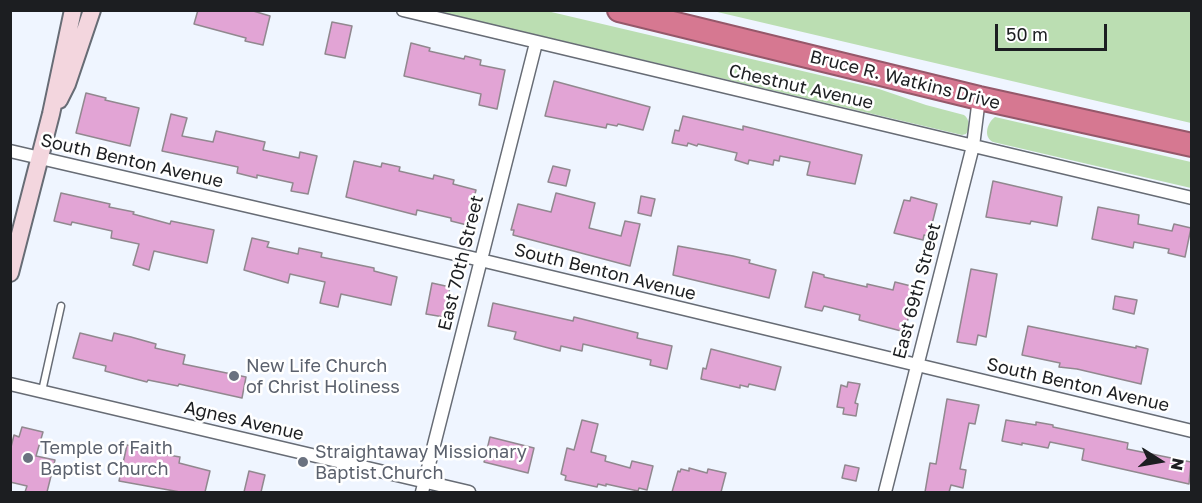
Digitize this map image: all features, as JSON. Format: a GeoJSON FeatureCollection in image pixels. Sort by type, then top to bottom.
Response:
{"type":"FeatureCollection","features":[{"type":"Feature","properties":{"kind":"highway","name":"Bruce R. Watkins Drive"},"geometry":{"type":"LineString","coordinates":[[619,10],[979,98],[1191,145]]}},
{"type":"Feature","properties":{"kind":"main road"},"geometry":{"type":"LineString","coordinates":[[10,273],[51,114],[72,10]]}},
{"type":"Feature","properties":{"kind":"main road"},"geometry":{"type":"LineString","coordinates":[[51,114],[67,84],[92,10]]}},
{"type":"Feature","properties":{"kind":"street","name":"Chestnut Avenue"},"geometry":{"type":"LineString","coordinates":[[403,10],[1191,198]]}},
{"type":"Feature","properties":{"kind":"street","name":"East 70th Street"},"geometry":{"type":"LineString","coordinates":[[423,487],[536,43]]}},
{"type":"Feature","properties":{"kind":"street","name":"East 69th Street"},"geometry":{"type":"LineString","coordinates":[[885,492],[973,146],[979,98]]}},
{"type":"Feature","properties":{"kind":"street","name":"South Benton Avenue"},"geometry":{"type":"LineString","coordinates":[[10,151],[481,260],[1191,430]]}},
{"type":"Feature","properties":{"kind":"street","name":"Agnes Avenue"},"geometry":{"type":"LineString","coordinates":[[10,384],[423,487],[469,492]]}},
{"type":"Feature","properties":{"kind":"lane"},"geometry":{"type":"LineString","coordinates":[[42,391],[61,306]]}},
{"type":"Feature","properties":{"kind":"green space"},"geometry":{"type":"Polygon","coordinates":[[[436,11],[547,11],[879,89],[964,115],[969,124],[968,129],[966,134],[962,135],[436,11]]]}},
{"type":"Feature","properties":{"kind":"green space"},"geometry":{"type":"Polygon","coordinates":[[[713,11],[1191,11],[1191,123],[713,11]]]}},
{"type":"Feature","properties":{"kind":"green space"},"geometry":{"type":"Polygon","coordinates":[[[995,117],[1191,162],[1191,188],[993,142],[988,137],[987,130],[995,117]]]}},
{"type":"Feature","properties":{"kind":"building"},"geometry":{"type":"Polygon","coordinates":[[[198,10],[250,10],[270,16],[263,45],[194,24],[198,10]]]}},
{"type":"Feature","properties":{"kind":"building"},"geometry":{"type":"Polygon","coordinates":[[[332,22],[352,26],[345,58],[325,54],[332,22]]]}},
{"type":"Feature","properties":{"kind":"building"},"geometry":{"type":"Polygon","coordinates":[[[411,43],[430,48],[429,51],[464,59],[465,56],[481,60],[480,65],[505,70],[497,109],[479,105],[481,94],[404,76],[411,43]]]}},
{"type":"Feature","properties":{"kind":"building"},"geometry":{"type":"Polygon","coordinates":[[[554,81],[650,107],[643,130],[618,124],[617,126],[607,124],[606,128],[545,116],[554,81]]]}},
{"type":"Feature","properties":{"kind":"building"},"geometry":{"type":"Polygon","coordinates":[[[86,93],[139,108],[130,146],[76,133],[86,93]]]}},
{"type":"Feature","properties":{"kind":"building"},"geometry":{"type":"Polygon","coordinates":[[[171,114],[187,118],[182,136],[213,142],[216,131],[265,142],[263,150],[299,158],[300,152],[317,156],[308,194],[291,191],[293,183],[257,175],[257,178],[237,173],[238,167],[162,151],[171,114]]]}},
{"type":"Feature","properties":{"kind":"building"},"geometry":{"type":"Polygon","coordinates":[[[683,116],[743,130],[743,126],[862,155],[855,184],[807,175],[810,162],[780,156],[779,161],[774,160],[773,165],[749,160],[748,164],[735,160],[737,153],[698,144],[697,146],[688,143],[687,146],[672,143],[675,130],[679,131],[683,116]]]}},
{"type":"Feature","properties":{"kind":"building"},"geometry":{"type":"Polygon","coordinates":[[[354,161],[381,167],[382,163],[400,167],[399,171],[433,179],[434,175],[454,180],[453,184],[476,190],[467,225],[451,221],[451,218],[417,210],[416,215],[346,197],[354,161]]]}},
{"type":"Feature","properties":{"kind":"building"},"geometry":{"type":"Polygon","coordinates":[[[553,166],[570,170],[566,186],[548,182],[553,166]]]}},
{"type":"Feature","properties":{"kind":"building"},"geometry":{"type":"Polygon","coordinates":[[[993,181],[1062,197],[1057,226],[986,217],[993,181]]]}},
{"type":"Feature","properties":{"kind":"building"},"geometry":{"type":"Polygon","coordinates":[[[61,193],[110,204],[109,207],[134,212],[133,214],[170,224],[171,221],[214,230],[207,263],[154,251],[149,270],[133,265],[139,244],[111,238],[112,231],[72,222],[71,225],[54,221],[61,193]]]}},
{"type":"Feature","properties":{"kind":"building"},"geometry":{"type":"Polygon","coordinates":[[[556,193],[595,203],[589,228],[621,236],[625,221],[640,224],[630,266],[513,235],[514,230],[511,230],[518,204],[551,212],[556,193]]]}},
{"type":"Feature","properties":{"kind":"building"},"geometry":{"type":"Polygon","coordinates":[[[641,196],[655,199],[651,216],[638,213],[641,196]]]}},
{"type":"Feature","properties":{"kind":"building"},"geometry":{"type":"Polygon","coordinates":[[[911,197],[937,204],[929,236],[924,235],[923,240],[894,233],[904,200],[910,201],[911,197]]]}},
{"type":"Feature","properties":{"kind":"building"},"geometry":{"type":"Polygon","coordinates":[[[1098,207],[1139,215],[1138,224],[1172,231],[1174,224],[1191,228],[1185,257],[1168,253],[1169,249],[1134,242],[1133,248],[1092,239],[1098,207]]]}},
{"type":"Feature","properties":{"kind":"building"},"geometry":{"type":"Polygon","coordinates":[[[252,238],[269,242],[267,247],[298,254],[299,248],[322,253],[321,257],[374,268],[374,271],[397,277],[391,305],[341,294],[338,307],[320,303],[325,282],[290,274],[288,283],[244,270],[252,238]]]}},
{"type":"Feature","properties":{"kind":"building"},"geometry":{"type":"Polygon","coordinates":[[[678,246],[750,260],[749,263],[776,270],[769,298],[673,275],[678,246]]]}},
{"type":"Feature","properties":{"kind":"building"},"geometry":{"type":"Polygon","coordinates":[[[971,269],[997,274],[986,337],[978,335],[976,345],[957,342],[971,269]]]}},
{"type":"Feature","properties":{"kind":"building"},"geometry":{"type":"Polygon","coordinates":[[[813,272],[824,275],[824,277],[867,287],[867,284],[893,290],[895,282],[915,287],[905,332],[859,320],[860,315],[824,306],[822,311],[805,307],[813,272]]]}},
{"type":"Feature","properties":{"kind":"building"},"geometry":{"type":"Polygon","coordinates":[[[432,283],[450,287],[444,317],[426,314],[432,283]]]}},
{"type":"Feature","properties":{"kind":"building"},"geometry":{"type":"Polygon","coordinates":[[[1115,296],[1137,300],[1134,314],[1113,309],[1115,296]]]}},
{"type":"Feature","properties":{"kind":"building"},"geometry":{"type":"Polygon","coordinates":[[[493,303],[573,321],[574,317],[638,333],[637,338],[672,346],[667,369],[650,365],[651,360],[583,344],[582,351],[561,346],[560,351],[514,339],[516,332],[488,326],[493,303]]]}},
{"type":"Feature","properties":{"kind":"building"},"geometry":{"type":"Polygon","coordinates":[[[1028,326],[1148,349],[1141,384],[1059,367],[1060,363],[1022,355],[1028,326]]]}},
{"type":"Feature","properties":{"kind":"building"},"geometry":{"type":"Polygon","coordinates":[[[80,333],[112,341],[114,333],[131,337],[156,344],[155,348],[185,355],[183,364],[246,377],[242,398],[179,384],[178,386],[148,380],[147,382],[105,371],[106,366],[73,358],[80,333]]]}},
{"type":"Feature","properties":{"kind":"building"},"geometry":{"type":"Polygon","coordinates":[[[711,349],[781,367],[775,390],[749,384],[748,387],[740,385],[740,388],[701,379],[711,349]]]}},
{"type":"Feature","properties":{"kind":"building"},"geometry":{"type":"Polygon","coordinates":[[[848,382],[860,384],[855,403],[858,404],[856,416],[843,414],[844,408],[837,407],[841,385],[847,387],[848,382]]]}},
{"type":"Feature","properties":{"kind":"building"},"geometry":{"type":"Polygon","coordinates":[[[947,399],[979,405],[975,424],[969,423],[960,469],[966,470],[963,488],[951,485],[949,492],[925,492],[930,463],[936,464],[947,399]]]}},
{"type":"Feature","properties":{"kind":"building"},"geometry":{"type":"Polygon","coordinates":[[[582,420],[598,424],[591,452],[606,456],[605,461],[630,468],[632,461],[653,466],[647,490],[639,488],[638,491],[606,484],[606,486],[598,484],[597,487],[565,480],[566,476],[561,474],[567,448],[574,450],[582,420]]]}},
{"type":"Feature","properties":{"kind":"building"},"geometry":{"type":"Polygon","coordinates":[[[1006,420],[1053,425],[1053,427],[1128,443],[1127,449],[1191,462],[1189,484],[1082,460],[1084,449],[1050,442],[1048,448],[1002,441],[1006,420]]]}},
{"type":"Feature","properties":{"kind":"building","name":"Temple of Faith Baptist Church"},"geometry":{"type":"Polygon","coordinates":[[[22,427],[43,432],[36,456],[55,460],[47,492],[25,492],[27,486],[10,482],[10,451],[14,435],[19,437],[22,427]]]}},
{"type":"Feature","properties":{"kind":"building"},"geometry":{"type":"Polygon","coordinates":[[[490,437],[534,448],[528,473],[484,462],[490,437]]]}},
{"type":"Feature","properties":{"kind":"building"},"geometry":{"type":"Polygon","coordinates":[[[127,445],[146,449],[145,451],[180,457],[179,463],[210,471],[205,492],[180,492],[119,481],[127,445]]]}},
{"type":"Feature","properties":{"kind":"building"},"geometry":{"type":"Polygon","coordinates":[[[845,465],[859,468],[856,481],[842,478],[845,465]]]}},
{"type":"Feature","properties":{"kind":"building"},"geometry":{"type":"Polygon","coordinates":[[[689,468],[707,473],[708,469],[726,473],[721,492],[672,492],[678,471],[680,472],[681,469],[689,471],[689,468]]]}},
{"type":"Feature","properties":{"kind":"building"},"geometry":{"type":"Polygon","coordinates":[[[249,471],[265,475],[261,492],[244,492],[249,471]]]}},
{"type":"Feature","properties":{"kind":"place","name":"New Life Church of Christ Holiness"},"geometry":{"type":"Point","coordinates":[234,376]}},
{"type":"Feature","properties":{"kind":"place","name":"Temple of Faith Baptist Church"},"geometry":{"type":"Point","coordinates":[28,458]}},
{"type":"Feature","properties":{"kind":"place","name":"Straightaway Missionary Baptist Church"},"geometry":{"type":"Point","coordinates":[303,462]}}]}
